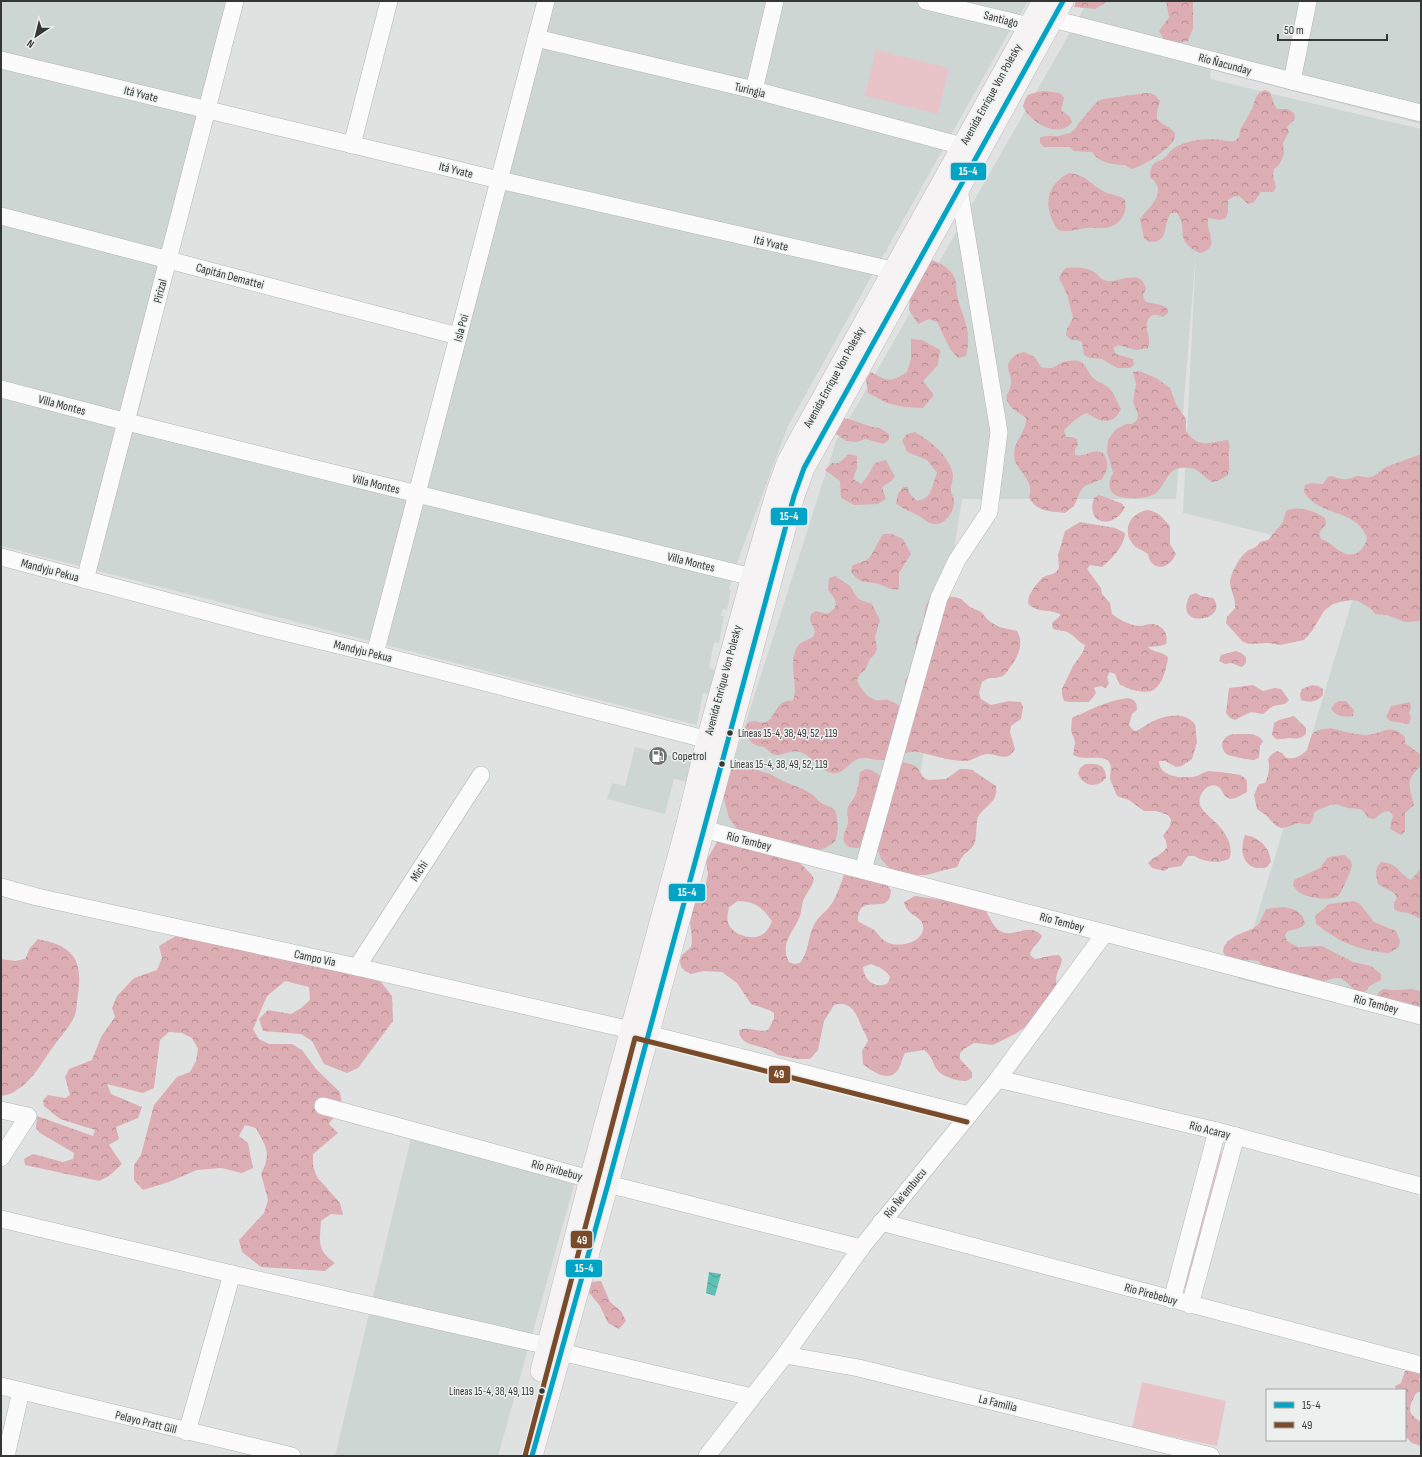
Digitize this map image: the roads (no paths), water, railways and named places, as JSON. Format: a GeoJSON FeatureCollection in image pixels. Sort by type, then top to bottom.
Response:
{"type":"FeatureCollection","features":[{"type":"Feature","properties":{"kind":"main road","name":"Avenida Enrique Von Polesky"},"geometry":{"type":"LineString","coordinates":[[532,1456],[555,1349],[639,1032],[687,824],[716,742],[775,562],[794,496],[804,468],[902,272],[962,146],[1043,1]]}},
{"type":"Feature","properties":{"kind":"main road","name":"Avenida Enrique Von Polesky"},"geometry":{"type":"LineString","coordinates":[[639,1032],[703,829],[716,742],[752,578],[777,491],[787,463],[798,442],[902,272],[960,189],[1058,10]]}},
{"type":"Feature","properties":{"kind":"main road","name":"Avenida Enrique Von Polesky"},"geometry":{"type":"LineString","coordinates":[[518,1456],[555,1349]]}},
{"type":"Feature","properties":{"kind":"street","name":"Pirizal"},"geometry":{"type":"LineString","coordinates":[[85,580],[235,1]]}},
{"type":"Feature","properties":{"kind":"street"},"geometry":{"type":"LineString","coordinates":[[352,145],[389,1]]}},
{"type":"Feature","properties":{"kind":"street","name":"Isla Poi"},"geometry":{"type":"LineString","coordinates":[[375,654],[546,1]]}},
{"type":"Feature","properties":{"kind":"street"},"geometry":{"type":"LineString","coordinates":[[754,90],[775,1]]}},
{"type":"Feature","properties":{"kind":"street","name":"Santiago"},"geometry":{"type":"LineString","coordinates":[[926,1],[1029,26]]}},
{"type":"Feature","properties":{"kind":"street"},"geometry":{"type":"LineString","coordinates":[[1292,81],[1308,1]]}},
{"type":"Feature","properties":{"kind":"street"},"geometry":{"type":"LineString","coordinates":[[1029,26],[1058,10]]}},
{"type":"Feature","properties":{"kind":"street","name":"Río Ñacunday"},"geometry":{"type":"LineString","coordinates":[[1058,10],[1292,81],[1421,113]]}},
{"type":"Feature","properties":{"kind":"street","name":"Turingia"},"geometry":{"type":"LineString","coordinates":[[536,38],[754,90],[962,146]]}},
{"type":"Feature","properties":{"kind":"street","name":"Itá Yvate"},"geometry":{"type":"LineString","coordinates":[[1,60],[499,180],[902,272]]}},
{"type":"Feature","properties":{"kind":"street"},"geometry":{"type":"LineString","coordinates":[[863,870],[939,598],[957,560],[989,512],[999,432],[960,189]]}},
{"type":"Feature","properties":{"kind":"street","name":"Capitán Demattei"},"geometry":{"type":"LineString","coordinates":[[1,216],[458,336]]}},
{"type":"Feature","properties":{"kind":"street","name":"Villa Montes"},"geometry":{"type":"LineString","coordinates":[[1,389],[127,422],[752,578]]}},
{"type":"Feature","properties":{"kind":"street","name":"Mandyju Pekua"},"geometry":{"type":"LineString","coordinates":[[1,557],[257,625],[716,742]]}},
{"type":"Feature","properties":{"kind":"street","name":"Michi"},"geometry":{"type":"LineString","coordinates":[[357,967],[481,775]]}},
{"type":"Feature","properties":{"kind":"street","name":"Río Tembey"},"geometry":{"type":"LineString","coordinates":[[703,829],[1421,1016]]}},
{"type":"Feature","properties":{"kind":"street","name":"Campo Via"},"geometry":{"type":"LineString","coordinates":[[1,887],[37,897],[357,967],[639,1032],[969,1115]]}},
{"type":"Feature","properties":{"kind":"street","name":"Río Ñe'embucu"},"geometry":{"type":"LineString","coordinates":[[707,1456],[785,1355],[861,1248],[998,1079],[1105,933]]}},
{"type":"Feature","properties":{"kind":"street","name":"Rio Acaray"},"geometry":{"type":"LineString","coordinates":[[998,1079],[1217,1131],[1421,1186]]}},
{"type":"Feature","properties":{"kind":"street","name":"Río Piribebuy"},"geometry":{"type":"LineString","coordinates":[[324,1106],[599,1181],[861,1248]]}},
{"type":"Feature","properties":{"kind":"street"},"geometry":{"type":"LineString","coordinates":[[1,1110],[28,1116],[1,1158]]}},
{"type":"Feature","properties":{"kind":"street"},"geometry":{"type":"LineString","coordinates":[[1172,1300],[1217,1131]]}},
{"type":"Feature","properties":{"kind":"street"},"geometry":{"type":"LineString","coordinates":[[1190,1305],[1236,1136]]}},
{"type":"Feature","properties":{"kind":"street"},"geometry":{"type":"LineString","coordinates":[[1,1219],[555,1349],[752,1397]]}},
{"type":"Feature","properties":{"kind":"street","name":"Rio Pirebebuy"},"geometry":{"type":"LineString","coordinates":[[881,1222],[1421,1365]]}},
{"type":"Feature","properties":{"kind":"street"},"geometry":{"type":"LineString","coordinates":[[187,1432],[232,1274]]}},
{"type":"Feature","properties":{"kind":"street","name":"La Familia"},"geometry":{"type":"LineString","coordinates":[[785,1355],[859,1368],[1211,1456]]}},
{"type":"Feature","properties":{"kind":"street","name":"Pelayo Pratt Gill"},"geometry":{"type":"LineString","coordinates":[[1,1386],[187,1432],[292,1456]]}},
{"type":"Feature","properties":{"kind":"street"},"geometry":{"type":"LineString","coordinates":[[6,1456],[21,1391]]}},
{"type":"Feature","properties":{"kind":"water"},"geometry":{"type":"Polygon","coordinates":[[[709,1272],[721,1274],[715,1296],[706,1293],[709,1272]]]}},
{"type":"Feature","properties":{"kind":"place","name":"Líneas 15-4, 38, 49, 52 , 119"},"geometry":{"type":"Point","coordinates":[730,733]}},
{"type":"Feature","properties":{"kind":"place","name":"Copetrol"},"geometry":{"type":"Point","coordinates":[658,756]}},
{"type":"Feature","properties":{"kind":"place","name":"Líneas 15-4, 38, 49, 52, 119"},"geometry":{"type":"Point","coordinates":[722,764]}},
{"type":"Feature","properties":{"kind":"place","name":"Líneas 15-4, 38, 49, 119"},"geometry":{"type":"Point","coordinates":[542,1391]}}]}
